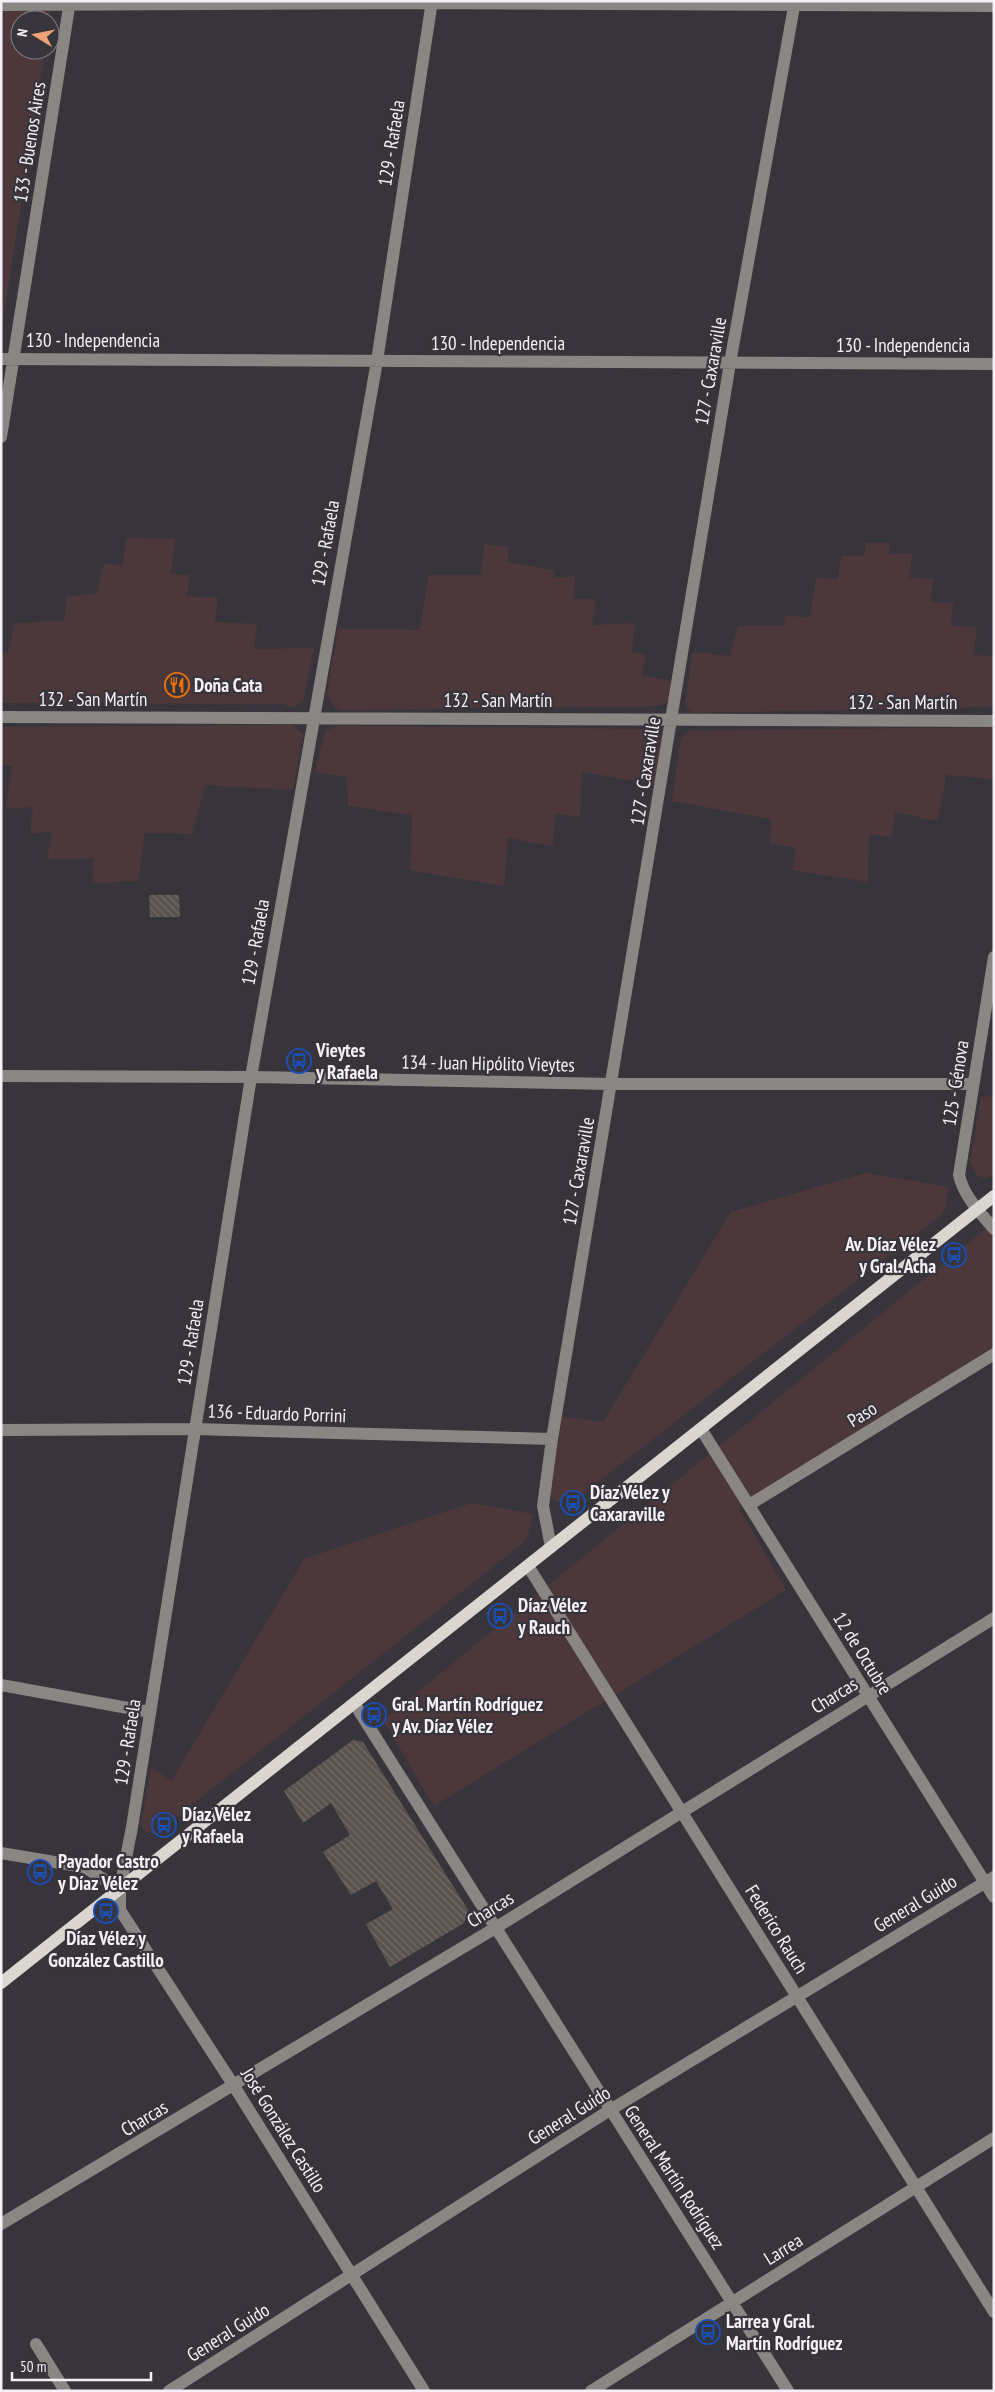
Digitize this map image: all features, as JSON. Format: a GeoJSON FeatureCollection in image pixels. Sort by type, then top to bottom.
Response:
{"type":"FeatureCollection","features":[{"type":"Feature","properties":{"kind":"main road"},"geometry":{"type":"LineString","coordinates":[[1,1983],[994,1196]]}},
{"type":"Feature","properties":{"kind":"street"},"geometry":{"type":"LineString","coordinates":[[1,5],[70,3],[432,2],[794,3],[994,6]]}},
{"type":"Feature","properties":{"kind":"street","name":"129 - Rafaela"},"geometry":{"type":"LineString","coordinates":[[120,1889],[132,1827],[251,1077],[377,361],[432,2]]}},
{"type":"Feature","properties":{"kind":"street","name":"133 - Buenos Aires"},"geometry":{"type":"LineString","coordinates":[[1,437],[8,359],[70,3]]}},
{"type":"Feature","properties":{"kind":"street","name":"127 - Caxaraville"},"geometry":{"type":"LineString","coordinates":[[551,1548],[543,1506],[552,1439],[730,363],[794,3]]}},
{"type":"Feature","properties":{"kind":"street","name":"130 - Independencia"},"geometry":{"type":"LineString","coordinates":[[8,359],[994,364]]}},
{"type":"Feature","properties":{"kind":"street","name":"132 - San Martín"},"geometry":{"type":"LineString","coordinates":[[1,717],[994,721]]}},
{"type":"Feature","properties":{"kind":"street","name":"125 - Génova"},"geometry":{"type":"LineString","coordinates":[[994,958],[959,1175],[962,1187],[977,1210],[994,1229]]}},
{"type":"Feature","properties":{"kind":"street","name":"134 - Juan Hipólito Vieytes"},"geometry":{"type":"LineString","coordinates":[[1,1076],[251,1077],[612,1084],[973,1084]]}},
{"type":"Feature","properties":{"kind":"street","name":"Paso"},"geometry":{"type":"LineString","coordinates":[[750,1505],[994,1354]]}},
{"type":"Feature","properties":{"kind":"street","name":"12 de Octubre"},"geometry":{"type":"LineString","coordinates":[[701,1429],[868,1696],[989,1880],[994,1898]]}},
{"type":"Feature","properties":{"kind":"street","name":"136 - Eduardo Porrini"},"geometry":{"type":"LineString","coordinates":[[1,1430],[195,1430],[552,1439]]}},
{"type":"Feature","properties":{"kind":"street","name":"Federico Rauch"},"geometry":{"type":"LineString","coordinates":[[528,1566],[994,2312]]}},
{"type":"Feature","properties":{"kind":"street","name":"Charcas"},"geometry":{"type":"LineString","coordinates":[[1,2224],[497,1927],[994,1618]]}},
{"type":"Feature","properties":{"kind":"street"},"geometry":{"type":"LineString","coordinates":[[1,1685],[150,1712]]}},
{"type":"Feature","properties":{"kind":"street","name":"General Martín Rodríguez"},"geometry":{"type":"LineString","coordinates":[[354,1703],[788,2391]]}},
{"type":"Feature","properties":{"kind":"street"},"geometry":{"type":"LineString","coordinates":[[1,1853],[84,1867],[120,1889]]}},
{"type":"Feature","properties":{"kind":"street","name":"General Guido"},"geometry":{"type":"LineString","coordinates":[[170,2391],[610,2110],[989,1880]]}},
{"type":"Feature","properties":{"kind":"street","name":"José González Castillo"},"geometry":{"type":"LineString","coordinates":[[120,1889],[120,1910],[234,2086],[424,2391]]}},
{"type":"Feature","properties":{"kind":"street","name":"Larrea"},"geometry":{"type":"LineString","coordinates":[[591,2391],[994,2138]]}},
{"type":"Feature","properties":{"kind":"street"},"geometry":{"type":"LineString","coordinates":[[36,2344],[65,2391]]}},
{"type":"Feature","properties":{"kind":"shaded area"},"geometry":{"type":"Polygon","coordinates":[[[1,1],[52,1],[51,10],[10,10],[10,60],[43,60],[1,334],[1,1]]]}},
{"type":"Feature","properties":{"kind":"shaded area"},"geometry":{"type":"Polygon","coordinates":[[[126,538],[175,539],[171,574],[189,575],[187,596],[218,598],[215,622],[257,624],[254,649],[314,648],[304,699],[298,705],[291,707],[283,704],[1,703],[1,652],[8,653],[15,623],[64,621],[67,596],[96,594],[104,563],[123,566],[126,538]]]}},
{"type":"Feature","properties":{"kind":"shaded area"},"geometry":{"type":"Polygon","coordinates":[[[866,543],[890,543],[889,554],[912,554],[909,578],[933,579],[931,602],[953,603],[951,626],[977,627],[973,655],[994,656],[994,707],[693,713],[687,708],[686,701],[692,652],[730,656],[738,626],[784,626],[785,616],[810,617],[816,578],[837,579],[842,556],[864,556],[866,543]]]}},
{"type":"Feature","properties":{"kind":"shaded area"},"geometry":{"type":"Polygon","coordinates":[[[484,544],[509,547],[508,562],[554,570],[554,578],[575,576],[573,599],[596,599],[592,625],[635,623],[632,652],[646,655],[642,676],[672,681],[669,697],[665,704],[657,706],[341,710],[334,707],[327,693],[338,629],[419,630],[429,575],[481,575],[484,544]]]}},
{"type":"Feature","properties":{"kind":"shaded area"},"geometry":{"type":"Polygon","coordinates":[[[293,725],[303,735],[293,790],[205,785],[192,834],[145,833],[138,881],[92,883],[94,858],[47,859],[52,832],[30,833],[33,807],[5,809],[12,766],[1,765],[1,727],[293,725]]]}},
{"type":"Feature","properties":{"kind":"shaded area"},"geometry":{"type":"Polygon","coordinates":[[[338,726],[652,729],[664,739],[655,784],[582,772],[580,817],[555,814],[553,846],[508,838],[504,886],[410,870],[412,815],[348,806],[347,777],[315,772],[325,731],[338,726]]]}},
{"type":"Feature","properties":{"kind":"shaded area"},"geometry":{"type":"Polygon","coordinates":[[[994,727],[994,779],[946,775],[938,821],[895,812],[892,837],[869,834],[868,882],[793,870],[796,848],[770,843],[771,819],[672,801],[681,738],[688,731],[994,727]]]}},
{"type":"Feature","properties":{"kind":"shaded area"},"geometry":{"type":"Polygon","coordinates":[[[981,1096],[994,1097],[994,1174],[987,1179],[976,1175],[970,1162],[981,1096]]]}},
{"type":"Feature","properties":{"kind":"shaded area"},"geometry":{"type":"Polygon","coordinates":[[[865,1173],[948,1187],[946,1207],[941,1215],[575,1500],[563,1504],[553,1500],[550,1494],[562,1417],[603,1422],[731,1212],[865,1173]]]}},
{"type":"Feature","properties":{"kind":"shaded area"},"geometry":{"type":"Polygon","coordinates":[[[994,1222],[994,1346],[739,1508],[786,1590],[434,1806],[383,1720],[994,1222]]]}},
{"type":"Feature","properties":{"kind":"shaded area"},"geometry":{"type":"Polygon","coordinates":[[[472,1503],[533,1514],[528,1536],[522,1544],[160,1830],[153,1834],[143,1829],[141,1823],[151,1767],[171,1781],[304,1559],[472,1503]]]}},
{"type":"Feature","properties":{"kind":"building"},"geometry":{"type":"Polygon","coordinates":[[[149,895],[179,895],[180,917],[150,917],[149,895]]]}},
{"type":"Feature","properties":{"kind":"building"},"geometry":{"type":"Polygon","coordinates":[[[353,1740],[363,1742],[468,1910],[464,1923],[390,1967],[366,1924],[393,1909],[376,1881],[351,1895],[323,1852],[350,1835],[331,1803],[303,1823],[284,1791],[353,1740]]]}},
{"type":"Feature","properties":{"kind":"place","name":"Doña Cata"},"geometry":{"type":"Point","coordinates":[177,685]}},
{"type":"Feature","properties":{"kind":"place","name":"Vieytes y Rafaela"},"geometry":{"type":"Point","coordinates":[299,1061]}},
{"type":"Feature","properties":{"kind":"place","name":"Av. Díaz Vélez y Gral. Acha"},"geometry":{"type":"Point","coordinates":[954,1255]}},
{"type":"Feature","properties":{"kind":"place","name":"Díaz Vélez y Caxaraville"},"geometry":{"type":"Point","coordinates":[573,1503]}},
{"type":"Feature","properties":{"kind":"place","name":"Díaz Vélez y Rauch"},"geometry":{"type":"Point","coordinates":[500,1616]}},
{"type":"Feature","properties":{"kind":"place","name":"Gral. Martín Rodríguez y Av. Díaz Vélez"},"geometry":{"type":"Point","coordinates":[374,1715]}},
{"type":"Feature","properties":{"kind":"place","name":"Díaz Vélez y Rafaela"},"geometry":{"type":"Point","coordinates":[164,1825]}},
{"type":"Feature","properties":{"kind":"place","name":"Payador Castro y Díaz Vélez"},"geometry":{"type":"Point","coordinates":[40,1872]}},
{"type":"Feature","properties":{"kind":"place","name":"Díaz Vélez y González Castillo"},"geometry":{"type":"Point","coordinates":[106,1911]}},
{"type":"Feature","properties":{"kind":"place","name":"Larrea y Gral. Martín Rodríguez"},"geometry":{"type":"Point","coordinates":[708,2332]}}]}
